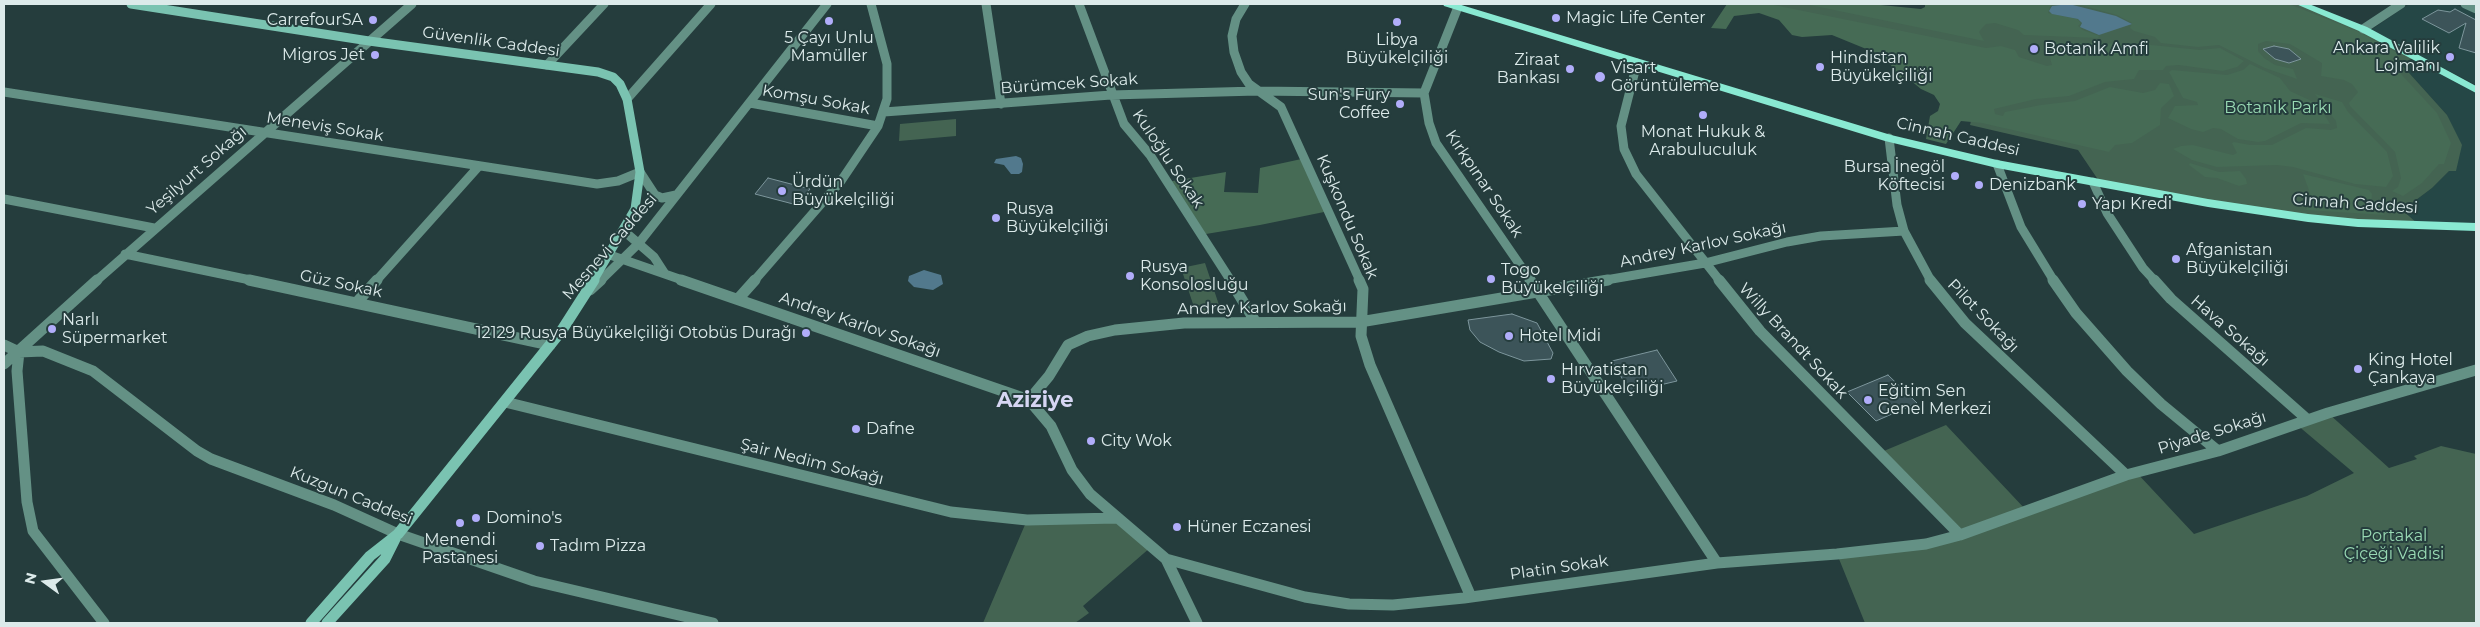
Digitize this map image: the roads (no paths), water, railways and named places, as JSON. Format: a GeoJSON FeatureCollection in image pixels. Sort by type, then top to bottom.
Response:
{"type":"FeatureCollection","features":[{"type":"Feature","properties":{"kind":"main road","name":"Güvenlik Caddesi"},"geometry":{"type":"LineString","coordinates":[[131,4],[155,5],[369,41],[598,72],[613,77],[620,84],[626,99],[640,172],[635,209],[586,294]]}},
{"type":"Feature","properties":{"kind":"main road"},"geometry":{"type":"LineString","coordinates":[[2301,4],[2363,29],[2476,90]]}},
{"type":"Feature","properties":{"kind":"main road","name":"Cinnah Caddesi"},"geometry":{"type":"LineString","coordinates":[[1453,5],[1637,63],[1889,138],[1997,164],[2308,218],[2358,223],[2476,227]]}},
{"type":"Feature","properties":{"kind":"main road","name":"Mesnevi Caddesi"},"geometry":{"type":"LineString","coordinates":[[327,623],[385,559],[398,534],[550,346],[586,294]]}},
{"type":"Feature","properties":{"kind":"main road","name":"Mesnevi Caddesi"},"geometry":{"type":"LineString","coordinates":[[310,623],[370,556],[398,534]]}},
{"type":"Feature","properties":{"kind":"street","name":"Yeşilyurt Sokağı"},"geometry":{"type":"LineString","coordinates":[[4,364],[20,352],[154,228],[412,4]]}},
{"type":"Feature","properties":{"kind":"street"},"geometry":{"type":"LineString","coordinates":[[547,65],[604,4]]}},
{"type":"Feature","properties":{"kind":"street"},"geometry":{"type":"LineString","coordinates":[[626,99],[711,4]]}},
{"type":"Feature","properties":{"kind":"street","name":"Mesnevi Caddesi"},"geometry":{"type":"LineString","coordinates":[[586,294],[639,243],[827,4]]}},
{"type":"Feature","properties":{"kind":"street"},"geometry":{"type":"LineString","coordinates":[[738,298],[841,181],[878,126],[887,99],[887,64],[871,4]]}},
{"type":"Feature","properties":{"kind":"street"},"geometry":{"type":"LineString","coordinates":[[986,4],[1001,104]]}},
{"type":"Feature","properties":{"kind":"street","name":"Kuloğlu Sokak"},"geometry":{"type":"LineString","coordinates":[[1079,4],[1111,95],[1124,124],[1150,156],[1255,321]]}},
{"type":"Feature","properties":{"kind":"street","name":"Kuşkondu Sokak"},"geometry":{"type":"LineString","coordinates":[[1245,4],[1236,19],[1232,36],[1234,52],[1241,72],[1257,91],[1281,107],[1306,158],[1363,290],[1360,322],[1361,336],[1370,366],[1470,597]]}},
{"type":"Feature","properties":{"kind":"street"},"geometry":{"type":"LineString","coordinates":[[2363,29],[2401,4]]}},
{"type":"Feature","properties":{"kind":"street"},"geometry":{"type":"LineString","coordinates":[[2465,4],[2476,9]]}},
{"type":"Feature","properties":{"kind":"street"},"geometry":{"type":"LineString","coordinates":[[1424,93],[1453,5]]}},
{"type":"Feature","properties":{"kind":"street","name":"Willy Brandt Sokak"},"geometry":{"type":"LineString","coordinates":[[1637,63],[1621,126],[1624,149],[1636,174],[1760,331],[1960,534]]}},
{"type":"Feature","properties":{"kind":"street","name":"Bürümcek Sokak"},"geometry":{"type":"LineString","coordinates":[[884,112],[1111,95],[1257,91],[1424,93]]}},
{"type":"Feature","properties":{"kind":"street","name":"Meneviş Sokak"},"geometry":{"type":"LineString","coordinates":[[4,92],[597,184],[618,181],[640,172]]}},
{"type":"Feature","properties":{"kind":"street","name":"Kırkpınar Sokak"},"geometry":{"type":"LineString","coordinates":[[1424,93],[1429,123],[1436,143],[1539,293],[1717,563]]}},
{"type":"Feature","properties":{"kind":"street","name":"Komşu Sokak"},"geometry":{"type":"LineString","coordinates":[[750,103],[878,126]]}},
{"type":"Feature","properties":{"kind":"street","name":"Pilot Sokağı"},"geometry":{"type":"LineString","coordinates":[[1889,138],[1897,205],[1904,231],[1933,285],[1964,323],[2126,475]]}},
{"type":"Feature","properties":{"kind":"street"},"geometry":{"type":"LineString","coordinates":[[1997,164],[2007,195],[2021,227],[2037,256],[2076,313],[2133,377],[2161,404],[2218,451]]}},
{"type":"Feature","properties":{"kind":"street"},"geometry":{"type":"LineString","coordinates":[[357,302],[479,166]]}},
{"type":"Feature","properties":{"kind":"street"},"geometry":{"type":"LineString","coordinates":[[640,172],[655,195],[662,198],[676,195]]}},
{"type":"Feature","properties":{"kind":"street","name":"Hava Sokağı"},"geometry":{"type":"LineString","coordinates":[[2093,182],[2107,213],[2127,245],[2143,268],[2170,299],[2308,420]]}},
{"type":"Feature","properties":{"kind":"street"},"geometry":{"type":"LineString","coordinates":[[4,199],[154,228]]}},
{"type":"Feature","properties":{"kind":"street"},"geometry":{"type":"LineString","coordinates":[[624,231],[654,257],[666,274]]}},
{"type":"Feature","properties":{"kind":"street","name":"Andrey Karlov Sokağı"},"geometry":{"type":"LineString","coordinates":[[610,255],[622,261],[738,298],[1029,400],[1050,376],[1068,345],[1081,338],[1115,330],[1143,326],[1255,321],[1360,322],[1539,293],[1705,263],[1787,242],[1820,236],[1904,231]]}},
{"type":"Feature","properties":{"kind":"street","name":"Güz Sokak"},"geometry":{"type":"LineString","coordinates":[[125,254],[357,302],[550,346]]}},
{"type":"Feature","properties":{"kind":"street","name":"Kuzgun Caddesi"},"geometry":{"type":"LineString","coordinates":[[4,345],[20,352],[43,352],[93,371],[114,385],[197,451],[211,459],[334,506],[398,534],[534,581],[713,623]]}},
{"type":"Feature","properties":{"kind":"street"},"geometry":{"type":"LineString","coordinates":[[20,352],[17,371],[27,502],[33,530],[104,623]]}},
{"type":"Feature","properties":{"kind":"street","name":"Piyade Sokağı"},"geometry":{"type":"LineString","coordinates":[[1960,534],[2126,475],[2218,451],[2308,420],[2476,370]]}},
{"type":"Feature","properties":{"kind":"street"},"geometry":{"type":"LineString","coordinates":[[1029,400],[1046,419],[1072,470],[1090,494],[1166,559],[1197,623]]}},
{"type":"Feature","properties":{"kind":"street","name":"Şair Nedim Sokağı"},"geometry":{"type":"LineString","coordinates":[[506,402],[950,512],[1027,520],[1116,518]]}},
{"type":"Feature","properties":{"kind":"street","name":"Platin Sokak"},"geometry":{"type":"LineString","coordinates":[[1166,559],[1269,589],[1349,604],[1394,605],[1470,597],[1717,563],[1837,554],[1926,544],[1960,534]]}},
{"type":"Feature","properties":{"kind":"place","name":"Magic Life Center"},"geometry":{"type":"Point","coordinates":[1556,18]}},
{"type":"Feature","properties":{"kind":"place","name":"CarrefourSA"},"geometry":{"type":"Point","coordinates":[373,20]}},
{"type":"Feature","properties":{"kind":"place","name":"5 Çayı Unlu Mamüller"},"geometry":{"type":"Point","coordinates":[829,21]}},
{"type":"Feature","properties":{"kind":"place","name":"Libya Büyükelçiliği"},"geometry":{"type":"Point","coordinates":[1397,22]}},
{"type":"Feature","properties":{"kind":"place","name":"Botanik Amfi"},"geometry":{"type":"Point","coordinates":[2034,49]}},
{"type":"Feature","properties":{"kind":"place","name":"Migros Jet"},"geometry":{"type":"Point","coordinates":[375,55]}},
{"type":"Feature","properties":{"kind":"place","name":"Ankara Valilik Lojmanı"},"geometry":{"type":"Point","coordinates":[2450,57]}},
{"type":"Feature","properties":{"kind":"place","name":"Hindistan Büyükelçiliği"},"geometry":{"type":"Point","coordinates":[1820,67]}},
{"type":"Feature","properties":{"kind":"place","name":"Ziraat Bankası"},"geometry":{"type":"Point","coordinates":[1570,69]}},
{"type":"Feature","properties":{"kind":"place","name":"Visart Görüntüleme"},"geometry":{"type":"Point","coordinates":[1600,77]}},
{"type":"Feature","properties":{"kind":"place","name":"Sun's Fury Coffee"},"geometry":{"type":"Point","coordinates":[1400,104]}},
{"type":"Feature","properties":{"kind":"place","name":"Monat Hukuk & Arabuluculuk"},"geometry":{"type":"Point","coordinates":[1703,115]}},
{"type":"Feature","properties":{"kind":"place","name":"Bursa İnegöl Köftecisi"},"geometry":{"type":"Point","coordinates":[1955,176]}},
{"type":"Feature","properties":{"kind":"place","name":"Denizbank"},"geometry":{"type":"Point","coordinates":[1979,185]}},
{"type":"Feature","properties":{"kind":"place","name":"Ürdün Büyükelçiliği"},"geometry":{"type":"Point","coordinates":[782,191]}},
{"type":"Feature","properties":{"kind":"place","name":"Yapı Kredi"},"geometry":{"type":"Point","coordinates":[2082,204]}},
{"type":"Feature","properties":{"kind":"place","name":"Rusya Büyükelçiliği"},"geometry":{"type":"Point","coordinates":[996,218]}},
{"type":"Feature","properties":{"kind":"place","name":"Afganistan Büyükelçiliği"},"geometry":{"type":"Point","coordinates":[2176,259]}},
{"type":"Feature","properties":{"kind":"place","name":"Rusya Konsolosluğu"},"geometry":{"type":"Point","coordinates":[1130,276]}},
{"type":"Feature","properties":{"kind":"place","name":"Togo Büyükelçiliği"},"geometry":{"type":"Point","coordinates":[1491,279]}},
{"type":"Feature","properties":{"kind":"place","name":"Narlı Süpermarket"},"geometry":{"type":"Point","coordinates":[52,329]}},
{"type":"Feature","properties":{"kind":"place","name":"12129 Rusya Büyükelçiliği Otobüs Durağı"},"geometry":{"type":"Point","coordinates":[806,333]}},
{"type":"Feature","properties":{"kind":"place","name":"Hotel Midi"},"geometry":{"type":"Point","coordinates":[1509,336]}},
{"type":"Feature","properties":{"kind":"place","name":"King Hotel Çankaya"},"geometry":{"type":"Point","coordinates":[2358,369]}},
{"type":"Feature","properties":{"kind":"place","name":"Hırvatistan Büyükelçiliği"},"geometry":{"type":"Point","coordinates":[1551,379]}},
{"type":"Feature","properties":{"kind":"place","name":"Eğitim Sen Genel Merkezi"},"geometry":{"type":"Point","coordinates":[1868,400]}},
{"type":"Feature","properties":{"kind":"place","name":"Dafne"},"geometry":{"type":"Point","coordinates":[856,429]}},
{"type":"Feature","properties":{"kind":"place","name":"City Wok"},"geometry":{"type":"Point","coordinates":[1091,441]}},
{"type":"Feature","properties":{"kind":"place","name":"Domino's"},"geometry":{"type":"Point","coordinates":[476,518]}},
{"type":"Feature","properties":{"kind":"place","name":"Menendi Pastanesi"},"geometry":{"type":"Point","coordinates":[460,523]}},
{"type":"Feature","properties":{"kind":"place","name":"Hüner Eczanesi"},"geometry":{"type":"Point","coordinates":[1177,527]}},
{"type":"Feature","properties":{"kind":"place","name":"Tadım Pizza"},"geometry":{"type":"Point","coordinates":[540,546]}},
{"type":"Feature","properties":{"kind":"district","name":"Aziziye"},"geometry":{"type":"Point","coordinates":[1035,401]}},
{"type":"Feature","properties":{"kind":"park label","name":"Botanik Parkı"},"geometry":{"type":"Point","coordinates":[2278,108]}},
{"type":"Feature","properties":{"kind":"park label","name":"Portakal Çiçeği Vadisi"},"geometry":{"type":"Point","coordinates":[2394,545]}}]}
